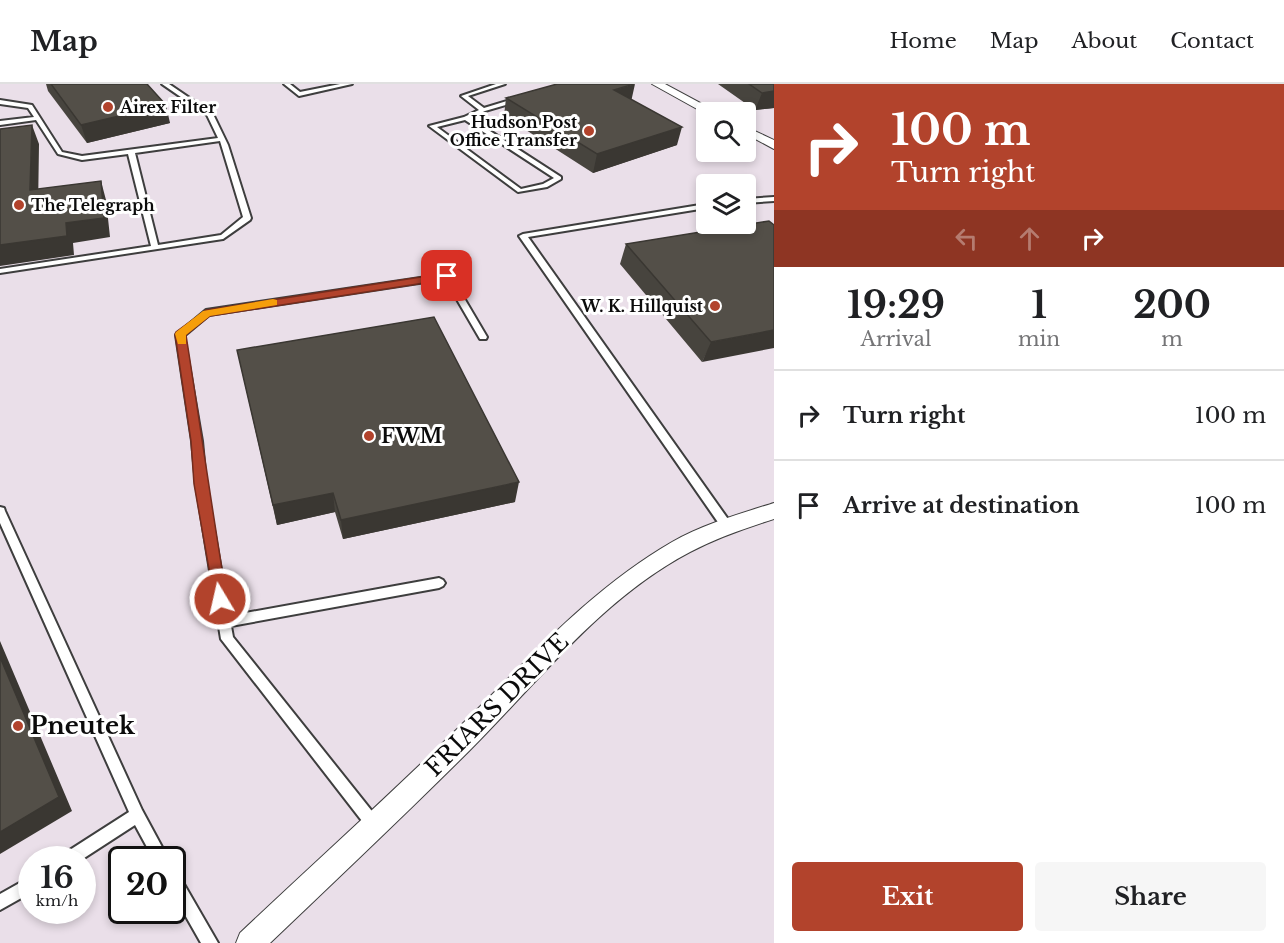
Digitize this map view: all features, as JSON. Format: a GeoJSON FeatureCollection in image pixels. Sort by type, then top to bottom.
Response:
{"type":"FeatureCollection","features":[{"type":"Feature","properties":{"kind":"street"},"geometry":{"type":"LineString","coordinates":[[657,84],[696,104]]}},
{"type":"Feature","properties":{"kind":"street"},"geometry":{"type":"LineString","coordinates":[[756,135],[774,145]]}},
{"type":"Feature","properties":{"kind":"street","name":"FRIARS DRIVE"},"geometry":{"type":"LineString","coordinates":[[250,943],[618,588],[684,543],[726,525],[774,511]]}},
{"type":"Feature","properties":{"kind":"lane"},"geometry":{"type":"LineString","coordinates":[[0,271],[223,237],[247,218],[222,139],[210,114],[165,84]]}},
{"type":"Feature","properties":{"kind":"lane"},"geometry":{"type":"LineString","coordinates":[[287,84],[299,94],[349,84]]}},
{"type":"Feature","properties":{"kind":"lane"},"geometry":{"type":"LineString","coordinates":[[483,110],[464,96],[502,84]]}},
{"type":"Feature","properties":{"kind":"lane"},"geometry":{"type":"LineString","coordinates":[[466,118],[559,178],[545,186],[520,191],[432,126],[466,118],[483,110],[524,98]]}},
{"type":"Feature","properties":{"kind":"lane"},"geometry":{"type":"LineString","coordinates":[[0,102],[30,106],[60,153],[82,158],[222,139]]}},
{"type":"Feature","properties":{"kind":"lane"},"geometry":{"type":"LineString","coordinates":[[0,123],[38,118]]}},
{"type":"Feature","properties":{"kind":"lane"},"geometry":{"type":"LineString","coordinates":[[131,151],[155,248]]}},
{"type":"Feature","properties":{"kind":"lane"},"geometry":{"type":"LineString","coordinates":[[756,200],[774,199]]}},
{"type":"Feature","properties":{"kind":"lane"},"geometry":{"type":"LineString","coordinates":[[696,208],[523,236],[726,525]]}},
{"type":"Feature","properties":{"kind":"lane"},"geometry":{"type":"LineString","coordinates":[[374,825],[227,639],[201,484],[180,334],[206,313],[447,276],[483,337]]}},
{"type":"Feature","properties":{"kind":"lane"},"geometry":{"type":"LineString","coordinates":[[0,511],[137,815],[154,846]]}},
{"type":"Feature","properties":{"kind":"lane"},"geometry":{"type":"LineString","coordinates":[[224,622],[439,583]]}},
{"type":"Feature","properties":{"kind":"lane"},"geometry":{"type":"LineString","coordinates":[[89,846],[137,815]]}},
{"type":"Feature","properties":{"kind":"lane"},"geometry":{"type":"LineString","coordinates":[[0,903],[18,892]]}},
{"type":"Feature","properties":{"kind":"lane"},"geometry":{"type":"LineString","coordinates":[[186,901],[210,943]]}},
{"type":"Feature","properties":{"kind":"shaded area"},"geometry":{"type":"Polygon","coordinates":[[[0,84],[774,84],[774,943],[0,943],[0,84]]]}},
{"type":"Feature","properties":{"kind":"building"},"geometry":{"type":"Polygon","coordinates":[[[51,84],[147,84],[166,105],[81,125],[51,84]]]}},
{"type":"Feature","properties":{"kind":"building","name":"Hudson Post Office Transfer"},"geometry":{"type":"Polygon","coordinates":[[[557,84],[634,84],[614,90],[682,127],[597,154],[506,98],[557,84]]]}},
{"type":"Feature","properties":{"kind":"building"},"geometry":{"type":"Polygon","coordinates":[[[749,84],[774,84],[774,91],[762,93],[749,84]]]}},
{"type":"Feature","properties":{"kind":"building","name":"The Telegraph"},"geometry":{"type":"Polygon","coordinates":[[[32,125],[30,190],[101,181],[104,218],[66,223],[67,236],[0,245],[0,129],[32,125]]]}},
{"type":"Feature","properties":{"kind":"building","name":"W. K. Hillquist"},"geometry":{"type":"Polygon","coordinates":[[[769,221],[774,225],[774,330],[711,342],[626,244],[696,233],[756,234],[756,223],[769,221]]]}},
{"type":"Feature","properties":{"kind":"building","name":"FWM"},"geometry":{"type":"Polygon","coordinates":[[[434,317],[519,482],[341,520],[333,493],[273,505],[237,350],[434,317]]]}},
{"type":"Feature","properties":{"kind":"building","name":"Pneutek"},"geometry":{"type":"Polygon","coordinates":[[[0,657],[59,797],[0,832],[0,657]]]}},
{"type":"Feature","properties":{"kind":"slow traffic"},"geometry":{"type":"LineString","coordinates":[[182,342],[180,334],[206,313],[273,303]]}},
{"type":"Feature","properties":{"kind":"place","name":"Airex Filter"},"geometry":{"type":"Point","coordinates":[108,107]}},
{"type":"Feature","properties":{"kind":"place","name":"Hudson Post Office Transfer"},"geometry":{"type":"Point","coordinates":[589,131]}},
{"type":"Feature","properties":{"kind":"place","name":"The Telegraph"},"geometry":{"type":"Point","coordinates":[19,205]}},
{"type":"Feature","properties":{"kind":"place","name":"W. K. Hillquist"},"geometry":{"type":"Point","coordinates":[715,306]}},
{"type":"Feature","properties":{"kind":"place","name":"FWM"},"geometry":{"type":"Point","coordinates":[369,436]}},
{"type":"Feature","properties":{"kind":"place","name":"Pneutek"},"geometry":{"type":"Point","coordinates":[18,726]}},
{"type":"Feature","properties":{"kind":"route"},"geometry":{"type":"LineString","coordinates":[[220,599],[180,334],[206,313],[447,276]]}}]}
